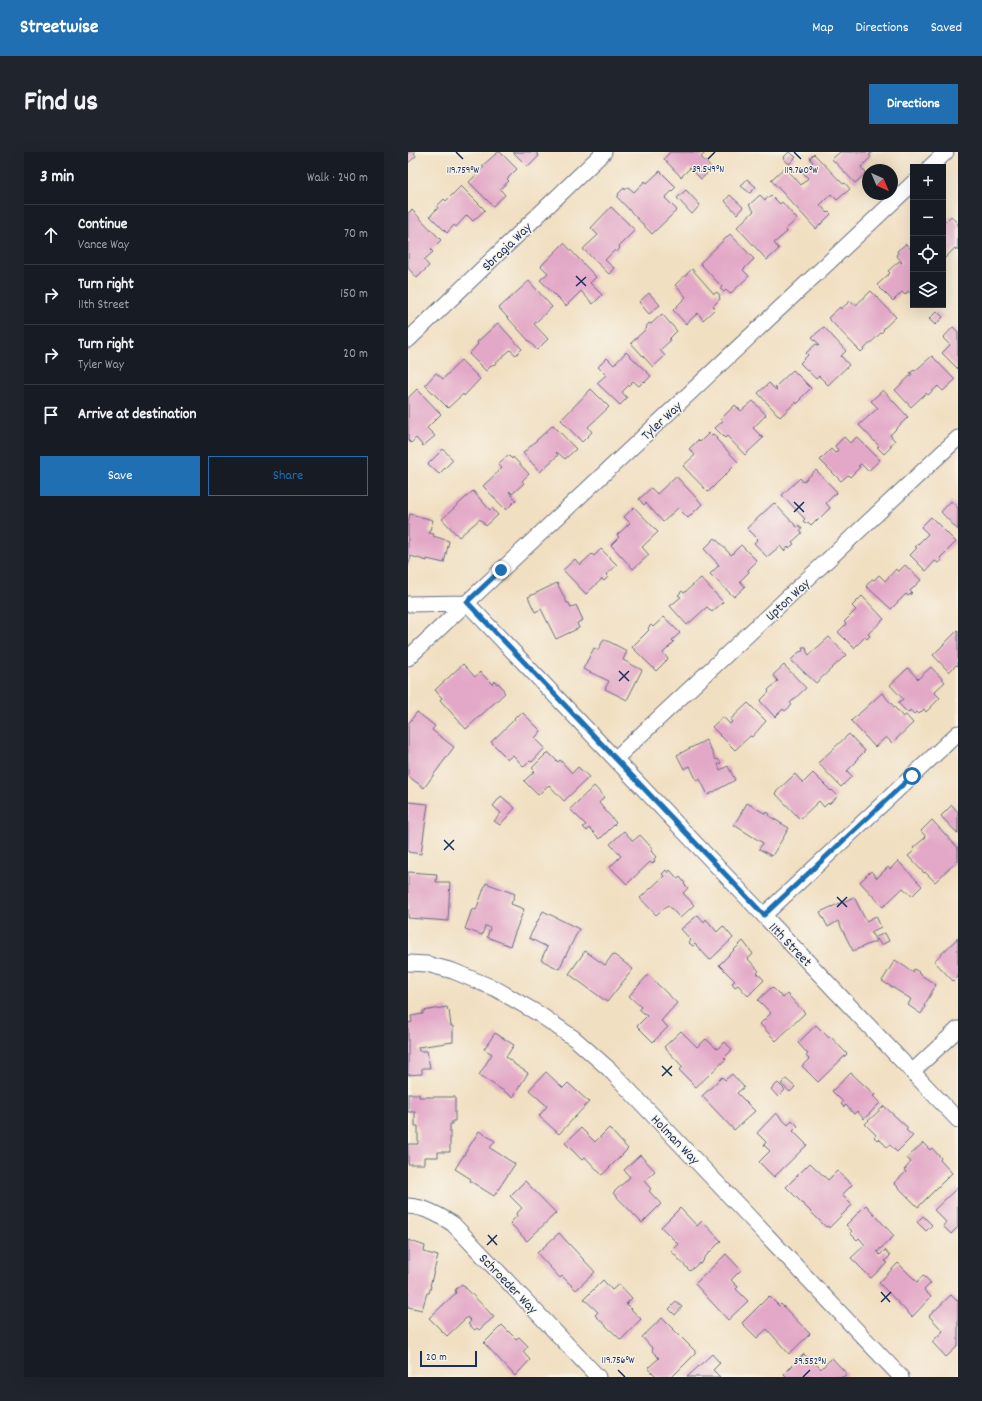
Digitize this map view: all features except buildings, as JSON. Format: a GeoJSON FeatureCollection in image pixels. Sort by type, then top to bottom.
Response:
{"type":"FeatureCollection","features":[{"type":"Feature","properties":{"kind":"street","name":"Sbragia Way"},"geometry":{"type":"LineString","coordinates":[[408,340],[604,152]]}},
{"type":"Feature","properties":{"kind":"street"},"geometry":{"type":"LineString","coordinates":[[933,164],[946,152]]}},
{"type":"Feature","properties":{"kind":"street","name":"Tyler Way"},"geometry":{"type":"LineString","coordinates":[[408,658],[910,186]]}},
{"type":"Feature","properties":{"kind":"street","name":"Upton Way"},"geometry":{"type":"LineString","coordinates":[[615,759],[958,438]]}},
{"type":"Feature","properties":{"kind":"street"},"geometry":{"type":"LineString","coordinates":[[408,604],[467,602]]}},
{"type":"Feature","properties":{"kind":"street","name":"11th Street"},"geometry":{"type":"LineString","coordinates":[[467,602],[958,1120]]}},
{"type":"Feature","properties":{"kind":"street"},"geometry":{"type":"LineString","coordinates":[[764,915],[958,733]]}},
{"type":"Feature","properties":{"kind":"street","name":"Holman Way"},"geometry":{"type":"LineString","coordinates":[[408,963],[427,964],[453,971],[496,990],[539,1014],[575,1039],[609,1069],[901,1377]]}},
{"type":"Feature","properties":{"kind":"street"},"geometry":{"type":"LineString","coordinates":[[912,1072],[958,1028]]}},
{"type":"Feature","properties":{"kind":"street","name":"Schroeder Way"},"geometry":{"type":"LineString","coordinates":[[408,1206],[416,1206],[436,1213],[453,1224],[598,1377]]}},
{"type":"Feature","properties":{"kind":"route"},"geometry":{"type":"LineString","coordinates":[[501,570],[467,602],[764,915],[912,776]]}}]}
